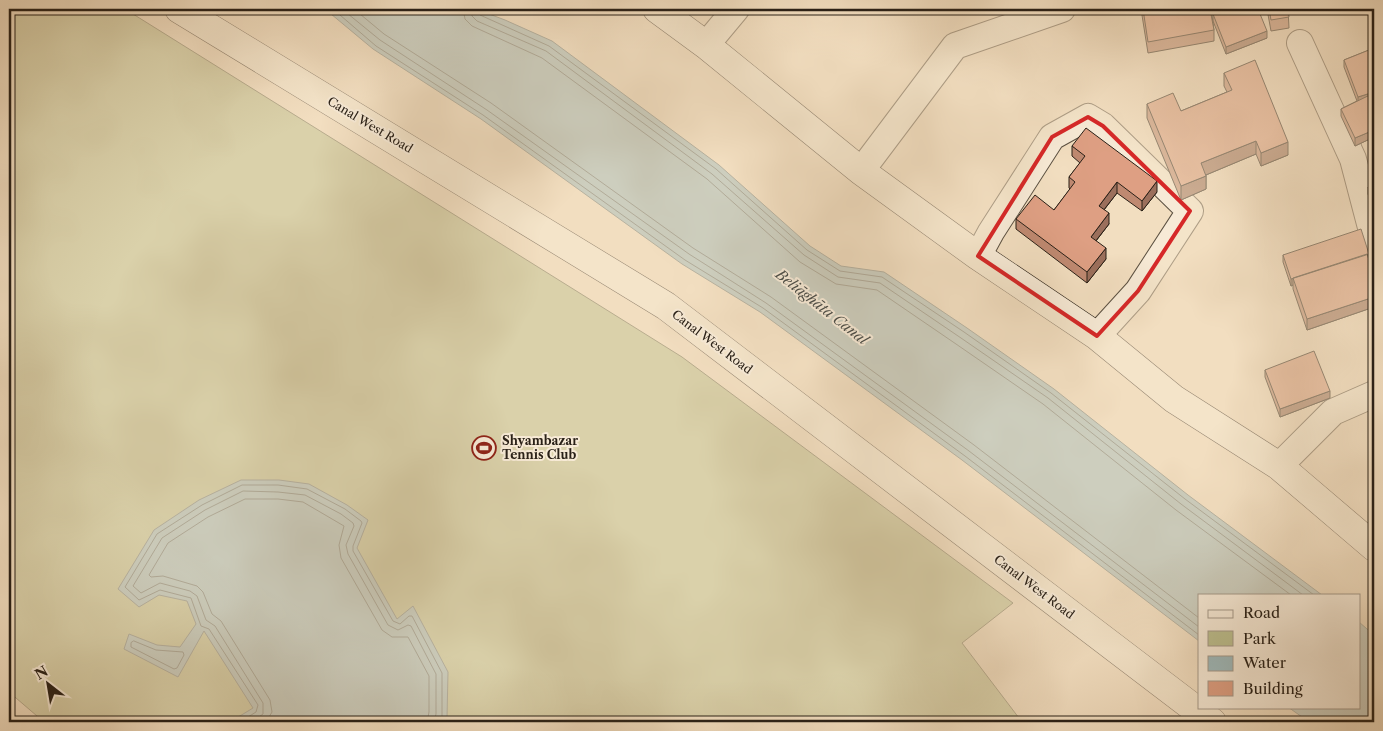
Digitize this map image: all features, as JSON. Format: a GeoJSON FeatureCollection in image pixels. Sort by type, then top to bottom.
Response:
{"type":"FeatureCollection","features":[{"type":"Feature","properties":{"kind":"main road","name":"Canal West Road"},"geometry":{"type":"LineString","coordinates":[[179,9],[666,306],[1212,722]]}},
{"type":"Feature","properties":{"kind":"main road"},"geometry":{"type":"LineString","coordinates":[[657,9],[706,45],[861,171],[978,256],[1097,336],[1174,399],[1279,466],[1374,546]]}},
{"type":"Feature","properties":{"kind":"street"},"geometry":{"type":"LineString","coordinates":[[706,45],[736,9]]}},
{"type":"Feature","properties":{"kind":"street"},"geometry":{"type":"LineString","coordinates":[[861,171],[956,46],[1062,9]]}},
{"type":"Feature","properties":{"kind":"street"},"geometry":{"type":"LineString","coordinates":[[1300,43],[1353,160],[1374,239]]}},
{"type":"Feature","properties":{"kind":"street"},"geometry":{"type":"LineString","coordinates":[[978,256],[991,232],[1052,137],[1088,117],[1104,126],[1190,211],[1138,291],[1097,336]]}},
{"type":"Feature","properties":{"kind":"street"},"geometry":{"type":"LineString","coordinates":[[1279,466],[1334,412],[1374,394]]}},
{"type":"Feature","properties":{"kind":"highlighted area"},"geometry":{"type":"Polygon","coordinates":[[[1088,117],[1103,126],[1190,211],[1138,291],[1097,336],[978,256],[1052,137],[1088,117]]]}},
{"type":"Feature","properties":{"kind":"green space"},"geometry":{"type":"Polygon","coordinates":[[[9,9],[125,9],[682,357],[1013,603],[962,643],[1022,722],[44,722],[9,692],[9,9]]]}},
{"type":"Feature","properties":{"kind":"water","name":"Beliāghāta Canal"},"geometry":{"type":"Polygon","coordinates":[[[325,9],[476,9],[552,41],[719,165],[810,246],[841,266],[884,272],[967,328],[1054,389],[1188,495],[1321,594],[1198,594],[1198,640],[962,460],[760,312],[682,264],[481,119],[373,49],[325,9]]]}},
{"type":"Feature","properties":{"kind":"water"},"geometry":{"type":"Polygon","coordinates":[[[241,480],[279,480],[309,484],[347,505],[368,520],[357,548],[397,619],[413,606],[448,672],[447,718],[444,722],[230,722],[253,708],[204,631],[178,677],[124,649],[129,634],[157,645],[180,647],[196,624],[187,601],[159,595],[139,607],[118,589],[154,530],[199,500],[241,480]]]}},
{"type":"Feature","properties":{"kind":"water"},"geometry":{"type":"Polygon","coordinates":[[[1360,623],[1374,635],[1374,722],[1309,722],[1289,708],[1360,708],[1360,623]]]}},
{"type":"Feature","properties":{"kind":"building"},"geometry":{"type":"Polygon","coordinates":[[[1143,9],[1210,9],[1214,30],[1148,42],[1143,9]]]}},
{"type":"Feature","properties":{"kind":"building"},"geometry":{"type":"Polygon","coordinates":[[[1227,9],[1258,9],[1267,31],[1226,47],[1213,14],[1227,9]]]}},
{"type":"Feature","properties":{"kind":"building"},"geometry":{"type":"Polygon","coordinates":[[[1269,9],[1288,9],[1289,17],[1271,20],[1269,9]]]}},
{"type":"Feature","properties":{"kind":"building"},"geometry":{"type":"Polygon","coordinates":[[[1374,48],[1374,92],[1358,97],[1344,60],[1374,48]]]}},
{"type":"Feature","properties":{"kind":"building"},"geometry":{"type":"Polygon","coordinates":[[[1255,60],[1288,142],[1261,153],[1256,141],[1201,163],[1206,176],[1181,186],[1147,104],[1173,93],[1181,111],[1232,90],[1224,73],[1255,60]]]}},
{"type":"Feature","properties":{"kind":"building"},"geometry":{"type":"Polygon","coordinates":[[[1374,93],[1374,130],[1355,138],[1341,109],[1374,93]]]}},
{"type":"Feature","properties":{"kind":"building"},"geometry":{"type":"Polygon","coordinates":[[[1086,128],[1157,181],[1142,201],[1117,182],[1099,206],[1109,213],[1091,237],[1106,248],[1087,272],[1016,219],[1035,195],[1054,210],[1075,182],[1069,177],[1085,156],[1072,146],[1086,128]]]}},
{"type":"Feature","properties":{"kind":"building"},"geometry":{"type":"Polygon","coordinates":[[[1374,185],[1374,205],[1368,187],[1374,185]]]}},
{"type":"Feature","properties":{"kind":"building"},"geometry":{"type":"Polygon","coordinates":[[[1361,229],[1369,254],[1291,279],[1283,255],[1361,229]]]}},
{"type":"Feature","properties":{"kind":"building"},"geometry":{"type":"Polygon","coordinates":[[[1367,254],[1374,275],[1374,297],[1307,319],[1293,278],[1367,254]]]}},
{"type":"Feature","properties":{"kind":"building"},"geometry":{"type":"Polygon","coordinates":[[[1314,351],[1330,391],[1280,409],[1265,370],[1314,351]]]}},
{"type":"Feature","properties":{"kind":"place","name":"Shyambazar Tennis Club"},"geometry":{"type":"Point","coordinates":[484,448]}}]}
